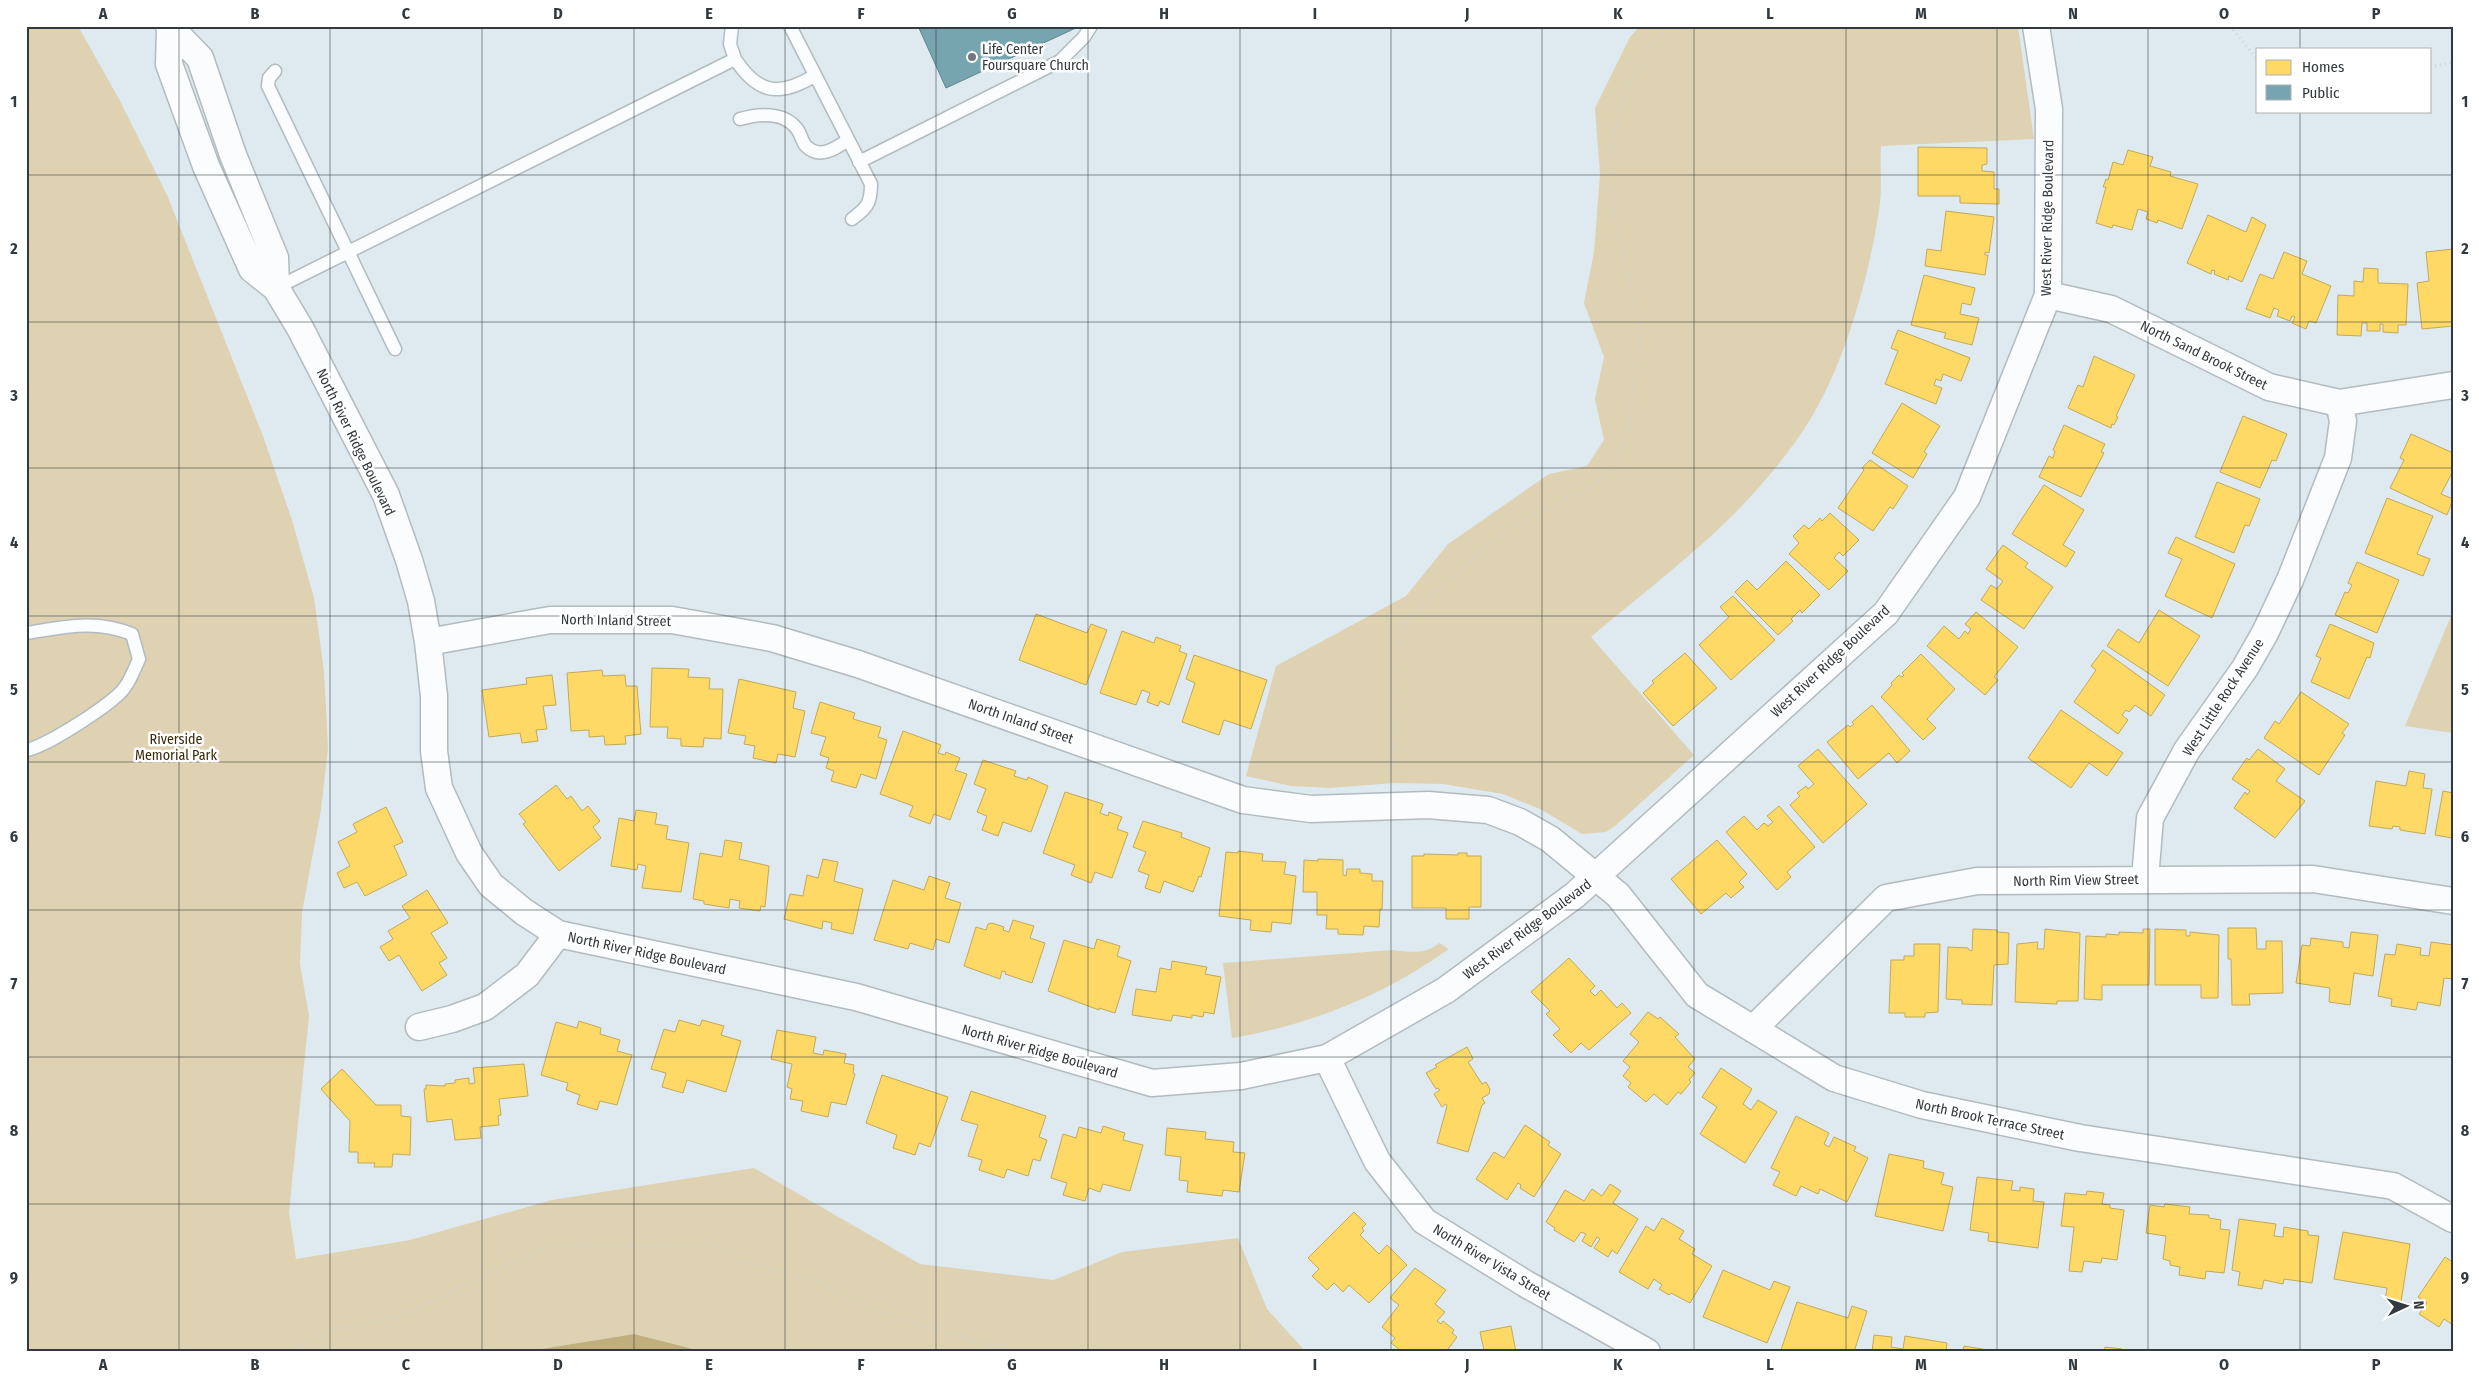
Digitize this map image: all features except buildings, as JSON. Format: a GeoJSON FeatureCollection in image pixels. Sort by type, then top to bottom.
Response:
{"type":"FeatureCollection","features":[{"type":"Feature","properties":{"kind":"street","name":"West River Ridge Boulevard"},"geometry":{"type":"LineString","coordinates":[[1327,1058],[1446,990],[1575,895],[1886,613],[1967,498],[2048,294],[2049,109],[2036,26]]}},
{"type":"Feature","properties":{"kind":"street","name":"North River Ridge Boulevard"},"geometry":{"type":"LineString","coordinates":[[170,28],[200,58],[233,155],[275,258],[276,288]]}},
{"type":"Feature","properties":{"kind":"street","name":"North River Ridge Boulevard"},"geometry":{"type":"LineString","coordinates":[[170,28],[169,64],[206,166],[252,269],[276,288],[300,328],[386,495],[422,601],[434,696],[434,751],[439,788],[469,853],[491,884],[524,912],[558,934],[856,997],[1152,1083],[1240,1076],[1327,1058]]}},
{"type":"Feature","properties":{"kind":"street"},"geometry":{"type":"LineString","coordinates":[[206,166],[233,155]]}},
{"type":"Feature","properties":{"kind":"street","name":"North Sand Brook Street"},"geometry":{"type":"LineString","coordinates":[[2048,294],[2111,309],[2269,387],[2339,403],[2453,385]]}},
{"type":"Feature","properties":{"kind":"street","name":"West Little Rock Avenue"},"geometry":{"type":"LineString","coordinates":[[2145,879],[2150,818],[2187,750],[2245,668],[2264,633],[2296,564],[2338,458],[2343,421],[2339,403]]}},
{"type":"Feature","properties":{"kind":"street","name":"North Inland Street"},"geometry":{"type":"LineString","coordinates":[[428,642],[550,620],[672,620],[772,638],[867,667],[1243,800],[1311,809],[1428,805],[1488,810],[1520,822],[1550,839],[1596,876]]}},
{"type":"Feature","properties":{"kind":"street","name":"North Brook Terrace Street"},"geometry":{"type":"LineString","coordinates":[[1596,876],[1618,895],[1697,995],[1834,1078],[1922,1105],[2080,1138],[2393,1186],[2453,1219]]}},
{"type":"Feature","properties":{"kind":"street","name":"North Rim View Street"},"geometry":{"type":"LineString","coordinates":[[1753,1029],[1886,898],[1977,881],[2313,879],[2453,902]]}},
{"type":"Feature","properties":{"kind":"street"},"geometry":{"type":"LineString","coordinates":[[419,1027],[452,1019],[485,1007],[527,975],[558,934]]}},
{"type":"Feature","properties":{"kind":"street","name":"North River Vista Street"},"geometry":{"type":"LineString","coordinates":[[1327,1058],[1377,1161],[1424,1221],[1526,1284],[1647,1352]]}},
{"type":"Feature","properties":{"kind":"lane"},"geometry":{"type":"LineString","coordinates":[[732,26],[730,44],[735,59],[746,76],[758,85],[774,89],[790,89],[814,76]]}},
{"type":"Feature","properties":{"kind":"lane"},"geometry":{"type":"LineString","coordinates":[[790,26],[871,184],[871,195],[866,209],[852,219]]}},
{"type":"Feature","properties":{"kind":"lane"},"geometry":{"type":"LineString","coordinates":[[859,162],[1060,61],[1084,37],[1091,26]]}},
{"type":"Feature","properties":{"kind":"lane"},"geometry":{"type":"LineString","coordinates":[[276,288],[735,59]]}},
{"type":"Feature","properties":{"kind":"lane"},"geometry":{"type":"LineString","coordinates":[[275,71],[269,78],[268,86],[346,252],[395,349]]}},
{"type":"Feature","properties":{"kind":"lane"},"geometry":{"type":"LineString","coordinates":[[740,119],[760,113],[786,120],[797,128],[807,147],[819,153],[831,152],[848,140]]}},
{"type":"Feature","properties":{"kind":"lane"},"geometry":{"type":"LineString","coordinates":[[26,633],[86,624],[112,626],[132,634],[139,659],[124,689],[62,735],[33,749],[26,750]]}},
{"type":"Feature","properties":{"kind":"path"},"geometry":{"type":"LineString","coordinates":[[1393,771],[1398,644],[1403,628],[1413,614],[1498,538],[1517,524],[1594,485],[1611,471],[1623,450],[1629,428],[1637,370],[1639,324],[1616,225],[1611,189],[1613,156],[1617,122],[1625,94],[1638,66],[1652,43],[1668,26]]}},
{"type":"Feature","properties":{"kind":"path"},"geometry":{"type":"LineString","coordinates":[[2230,26],[2256,58]]}},
{"type":"Feature","properties":{"kind":"path"},"geometry":{"type":"LineString","coordinates":[[2432,67],[2453,62]]}},
{"type":"Feature","properties":{"kind":"path"},"geometry":{"type":"LineString","coordinates":[[290,1352],[330,1331],[402,1316],[552,1243],[666,1246],[710,1242],[739,1261],[789,1275],[814,1278],[847,1299],[907,1321],[1012,1352]]}},
{"type":"Feature","properties":{"kind":"green space","name":"Riverside Memorial Park"},"geometry":{"type":"Polygon","coordinates":[[[26,26],[78,26],[119,99],[167,195],[263,436],[292,520],[314,598],[324,671],[328,748],[321,810],[302,912],[300,964],[309,1016],[289,1212],[296,1259],[410,1240],[552,1200],[754,1168],[920,1264],[1054,1280],[1122,1252],[1238,1238],[1267,1309],[1306,1352],[705,1352],[634,1334],[523,1352],[26,1352],[26,26]]]}},
{"type":"Feature","properties":{"kind":"green space"},"geometry":{"type":"Polygon","coordinates":[[[1640,26],[2018,26],[2034,139],[1881,146],[1880,203],[1863,285],[1846,343],[1824,395],[1811,418],[1777,466],[1758,489],[1721,527],[1591,637],[1694,755],[1615,826],[1606,832],[1582,834],[1542,810],[1503,794],[1443,784],[1394,783],[1330,788],[1291,786],[1246,776],[1276,666],[1406,596],[1448,544],[1549,474],[1587,466],[1604,440],[1595,399],[1604,357],[1584,303],[1594,252],[1600,174],[1595,108],[1630,37],[1640,26]]]}},
{"type":"Feature","properties":{"kind":"green space"},"geometry":{"type":"Polygon","coordinates":[[[2453,611],[2453,733],[2405,726],[2453,611]]]}},
{"type":"Feature","properties":{"kind":"green space"},"geometry":{"type":"Polygon","coordinates":[[[1439,943],[1449,949],[1425,965],[1373,994],[1346,1006],[1290,1025],[1232,1038],[1223,963],[1392,950],[1417,952],[1434,947],[1439,943]]]}},
{"type":"Feature","properties":{"kind":"shaded area"},"geometry":{"type":"Polygon","coordinates":[[[634,1334],[705,1352],[523,1352],[634,1334]]]}},
{"type":"Feature","properties":{"kind":"place","name":"Life Center Foursquare Church"},"geometry":{"type":"Point","coordinates":[972,57]}}]}
